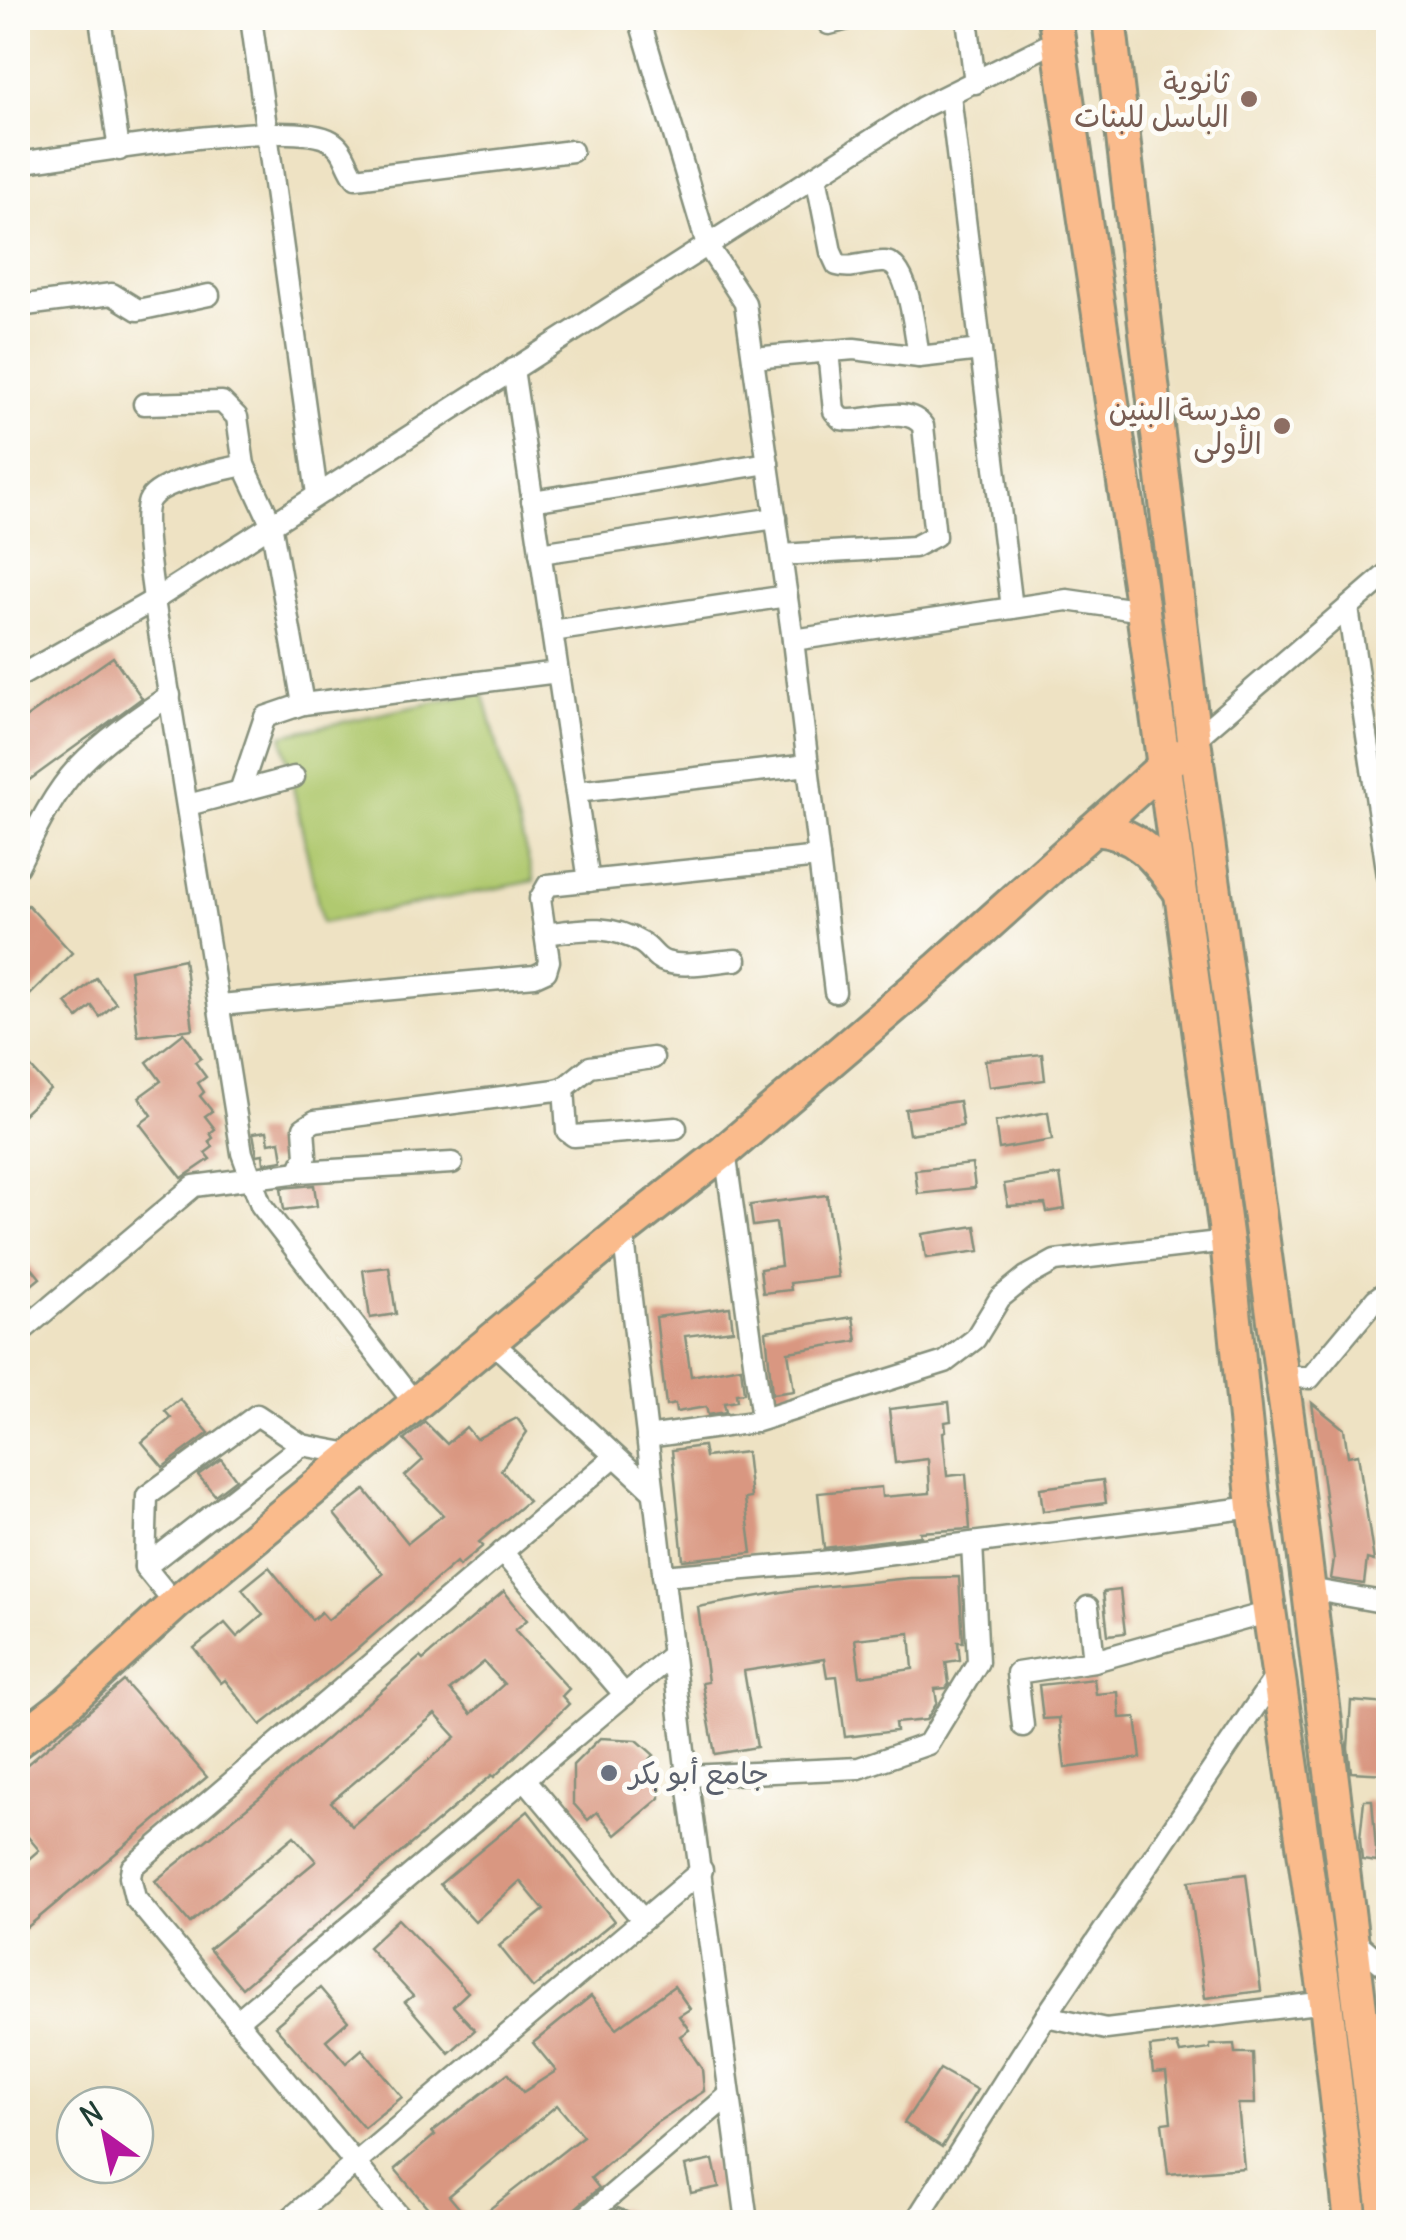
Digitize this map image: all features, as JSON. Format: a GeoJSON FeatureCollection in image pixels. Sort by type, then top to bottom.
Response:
{"type":"FeatureCollection","features":[{"type":"Feature","properties":{"kind":"main road"},"geometry":{"type":"LineString","coordinates":[[1109,18],[1194,740],[1282,1376],[1386,2222]]}},
{"type":"Feature","properties":{"kind":"main road"},"geometry":{"type":"LineString","coordinates":[[1056,29],[1164,765],[1227,1241],[1254,1507],[1326,2002],[1351,2222]]}},
{"type":"Feature","properties":{"kind":"main road"},"geometry":{"type":"LineString","coordinates":[[18,1741],[67,1703],[175,1604],[622,1231],[725,1152],[940,968],[1194,740]]}},
{"type":"Feature","properties":{"kind":"main road"},"geometry":{"type":"LineString","coordinates":[[1094,828],[1126,834],[1143,844],[1181,893]]}},
{"type":"Feature","properties":{"kind":"street"},"geometry":{"type":"LineString","coordinates":[[100,18],[119,150]]}},
{"type":"Feature","properties":{"kind":"street"},"geometry":{"type":"LineString","coordinates":[[251,18],[317,494]]}},
{"type":"Feature","properties":{"kind":"street"},"geometry":{"type":"LineString","coordinates":[[639,18],[707,245],[746,302],[787,596],[835,992]]}},
{"type":"Feature","properties":{"kind":"street"},"geometry":{"type":"LineString","coordinates":[[828,24],[852,18]]}},
{"type":"Feature","properties":{"kind":"street"},"geometry":{"type":"LineString","coordinates":[[967,18],[975,83]]}},
{"type":"Feature","properties":{"kind":"street"},"geometry":{"type":"LineString","coordinates":[[18,677],[154,600],[923,107],[975,83],[1056,29]]}},
{"type":"Feature","properties":{"kind":"street"},"geometry":{"type":"LineString","coordinates":[[950,95],[1012,608]]}},
{"type":"Feature","properties":{"kind":"street"},"geometry":{"type":"LineString","coordinates":[[18,164],[266,131],[327,138],[342,148],[348,169],[356,178],[572,151]]}},
{"type":"Feature","properties":{"kind":"street"},"geometry":{"type":"LineString","coordinates":[[816,176],[836,265],[849,268],[892,264],[904,279],[918,357]]}},
{"type":"Feature","properties":{"kind":"street"},"geometry":{"type":"LineString","coordinates":[[18,306],[112,294],[138,310],[209,295]]}},
{"type":"Feature","properties":{"kind":"street"},"geometry":{"type":"LineString","coordinates":[[753,358],[854,349],[918,357],[981,350]]}},
{"type":"Feature","properties":{"kind":"street"},"geometry":{"type":"LineString","coordinates":[[781,554],[914,547],[934,536],[923,426],[917,417],[907,414],[852,422],[840,420],[834,411],[828,351]]}},
{"type":"Feature","properties":{"kind":"street"},"geometry":{"type":"LineString","coordinates":[[512,369],[589,880]]}},
{"type":"Feature","properties":{"kind":"street"},"geometry":{"type":"LineString","coordinates":[[144,404],[222,402],[237,418],[244,465],[271,523],[302,704]]}},
{"type":"Feature","properties":{"kind":"street"},"geometry":{"type":"LineString","coordinates":[[532,502],[768,463]]}},
{"type":"Feature","properties":{"kind":"street"},"geometry":{"type":"LineString","coordinates":[[244,465],[199,475],[156,493],[146,508],[154,600],[242,1153],[262,1205],[416,1405]]}},
{"type":"Feature","properties":{"kind":"street"},"geometry":{"type":"LineString","coordinates":[[540,553],[776,518]]}},
{"type":"Feature","properties":{"kind":"street"},"geometry":{"type":"LineString","coordinates":[[1194,740],[1388,573]]}},
{"type":"Feature","properties":{"kind":"street"},"geometry":{"type":"LineString","coordinates":[[552,631],[787,596]]}},
{"type":"Feature","properties":{"kind":"street"},"geometry":{"type":"LineString","coordinates":[[792,640],[1067,600],[1143,610]]}},
{"type":"Feature","properties":{"kind":"street"},"geometry":{"type":"LineString","coordinates":[[1348,608],[1388,876]]}},
{"type":"Feature","properties":{"kind":"street"},"geometry":{"type":"LineString","coordinates":[[240,792],[266,717],[302,704],[558,672]]}},
{"type":"Feature","properties":{"kind":"street"},"geometry":{"type":"LineString","coordinates":[[18,866],[47,809],[77,768],[119,731],[170,695]]}},
{"type":"Feature","properties":{"kind":"street"},"geometry":{"type":"LineString","coordinates":[[576,792],[808,765]]}},
{"type":"Feature","properties":{"kind":"street"},"geometry":{"type":"LineString","coordinates":[[188,805],[294,777]]}},
{"type":"Feature","properties":{"kind":"street"},"geometry":{"type":"LineString","coordinates":[[220,1005],[535,976],[546,971],[549,961],[540,899],[548,885],[819,857]]}},
{"type":"Feature","properties":{"kind":"street"},"geometry":{"type":"LineString","coordinates":[[545,934],[611,928],[648,946],[659,960],[673,964],[736,960]]}},
{"type":"Feature","properties":{"kind":"street"},"geometry":{"type":"LineString","coordinates":[[300,1172],[306,1156],[304,1128],[315,1122],[564,1088],[590,1068],[653,1058]]}},
{"type":"Feature","properties":{"kind":"street"},"geometry":{"type":"LineString","coordinates":[[564,1088],[568,1131],[574,1136],[676,1128]]}},
{"type":"Feature","properties":{"kind":"street"},"geometry":{"type":"LineString","coordinates":[[725,1152],[762,1419]]}},
{"type":"Feature","properties":{"kind":"street"},"geometry":{"type":"LineString","coordinates":[[18,1334],[194,1186],[300,1172],[452,1162]]}},
{"type":"Feature","properties":{"kind":"street"},"geometry":{"type":"LineString","coordinates":[[622,1231],[672,1655],[747,2222]]}},
{"type":"Feature","properties":{"kind":"street"},"geometry":{"type":"LineString","coordinates":[[647,1436],[762,1419],[945,1362],[975,1339],[1000,1298],[1026,1277],[1056,1262],[1227,1241]]}},
{"type":"Feature","properties":{"kind":"street"},"geometry":{"type":"LineString","coordinates":[[1282,1376],[1310,1378],[1376,1299],[1388,1290]]}},
{"type":"Feature","properties":{"kind":"street"},"geometry":{"type":"LineString","coordinates":[[492,1342],[652,1490]]}},
{"type":"Feature","properties":{"kind":"street"},"geometry":{"type":"LineString","coordinates":[[175,1604],[145,1567],[148,1496],[257,1415],[302,1445],[356,1455]]}},
{"type":"Feature","properties":{"kind":"street"},"geometry":{"type":"LineString","coordinates":[[145,1567],[302,1445]]}},
{"type":"Feature","properties":{"kind":"street"},"geometry":{"type":"LineString","coordinates":[[404,2222],[135,1898],[130,1878],[132,1866],[614,1456]]}},
{"type":"Feature","properties":{"kind":"street"},"geometry":{"type":"LineString","coordinates":[[663,1576],[814,1563],[1254,1507]]}},
{"type":"Feature","properties":{"kind":"street"},"geometry":{"type":"LineString","coordinates":[[688,1776],[859,1768],[928,1744],[978,1662],[972,1543]]}},
{"type":"Feature","properties":{"kind":"street"},"geometry":{"type":"LineString","coordinates":[[502,1552],[625,1695]]}},
{"type":"Feature","properties":{"kind":"street"},"geometry":{"type":"LineString","coordinates":[[1309,1589],[1388,1602]]}},
{"type":"Feature","properties":{"kind":"street"},"geometry":{"type":"LineString","coordinates":[[1088,1607],[1094,1661]]}},
{"type":"Feature","properties":{"kind":"street"},"geometry":{"type":"LineString","coordinates":[[1023,1726],[1017,1673],[1094,1661],[1270,1612]]}},
{"type":"Feature","properties":{"kind":"street"},"geometry":{"type":"LineString","coordinates":[[237,2021],[672,1655]]}},
{"type":"Feature","properties":{"kind":"street"},"geometry":{"type":"LineString","coordinates":[[916,2222],[1046,2016],[1278,1674]]}},
{"type":"Feature","properties":{"kind":"street"},"geometry":{"type":"LineString","coordinates":[[524,1779],[643,1920]]}},
{"type":"Feature","properties":{"kind":"street"},"geometry":{"type":"LineString","coordinates":[[286,2222],[702,1870]]}},
{"type":"Feature","properties":{"kind":"street"},"geometry":{"type":"LineString","coordinates":[[1353,1939],[1388,1968]]}},
{"type":"Feature","properties":{"kind":"street"},"geometry":{"type":"LineString","coordinates":[[1046,2016],[1106,2029],[1326,2002]]}},
{"type":"Feature","properties":{"kind":"street"},"geometry":{"type":"LineString","coordinates":[[580,2222],[728,2096]]}},
{"type":"Feature","properties":{"kind":"green space"},"geometry":{"type":"Polygon","coordinates":[[[483,692],[534,881],[322,923],[282,735],[483,692]]]}},
{"type":"Feature","properties":{"kind":"building"},"geometry":{"type":"Polygon","coordinates":[[[113,657],[142,698],[24,784],[18,774],[18,723],[113,657]]]}},
{"type":"Feature","properties":{"kind":"building"},"geometry":{"type":"Polygon","coordinates":[[[28,905],[72,953],[25,1000],[18,992],[18,914],[28,905]]]}},
{"type":"Feature","properties":{"kind":"building"},"geometry":{"type":"Polygon","coordinates":[[[184,959],[193,1029],[138,1036],[130,970],[184,959]]]}},
{"type":"Feature","properties":{"kind":"building"},"geometry":{"type":"Polygon","coordinates":[[[96,978],[116,1003],[100,1017],[92,1006],[78,1018],[66,1003],[96,978]]]}},
{"type":"Feature","properties":{"kind":"building"},"geometry":{"type":"Polygon","coordinates":[[[184,1033],[201,1058],[195,1062],[206,1077],[198,1083],[204,1092],[200,1096],[212,1111],[205,1116],[215,1129],[209,1141],[213,1147],[205,1153],[210,1159],[182,1178],[140,1124],[152,1115],[139,1097],[161,1081],[147,1062],[184,1033]]]}},
{"type":"Feature","properties":{"kind":"building"},"geometry":{"type":"Polygon","coordinates":[[[18,1053],[50,1089],[18,1119],[18,1053]]]}},
{"type":"Feature","properties":{"kind":"building"},"geometry":{"type":"Polygon","coordinates":[[[1042,1054],[1045,1080],[989,1087],[985,1060],[1042,1054]]]}},
{"type":"Feature","properties":{"kind":"building"},"geometry":{"type":"Polygon","coordinates":[[[959,1101],[963,1126],[909,1134],[905,1109],[959,1101]]]}},
{"type":"Feature","properties":{"kind":"building"},"geometry":{"type":"Polygon","coordinates":[[[1048,1112],[1052,1140],[999,1149],[995,1122],[1048,1112]]]}},
{"type":"Feature","properties":{"kind":"building"},"geometry":{"type":"Polygon","coordinates":[[[267,1131],[269,1143],[280,1141],[283,1160],[264,1163],[263,1154],[257,1155],[253,1133],[267,1131]]]}},
{"type":"Feature","properties":{"kind":"building"},"geometry":{"type":"Polygon","coordinates":[[[972,1164],[975,1188],[918,1194],[915,1170],[972,1164]]]}},
{"type":"Feature","properties":{"kind":"building"},"geometry":{"type":"Polygon","coordinates":[[[1060,1175],[1065,1209],[1047,1212],[1045,1204],[1008,1206],[1004,1184],[1060,1175]]]}},
{"type":"Feature","properties":{"kind":"building"},"geometry":{"type":"Polygon","coordinates":[[[314,1185],[317,1206],[284,1210],[281,1188],[314,1185]]]}},
{"type":"Feature","properties":{"kind":"building"},"geometry":{"type":"Polygon","coordinates":[[[827,1195],[838,1277],[790,1283],[791,1290],[763,1293],[760,1269],[781,1266],[776,1223],[753,1226],[750,1205],[827,1195]]]}},
{"type":"Feature","properties":{"kind":"building"},"geometry":{"type":"Polygon","coordinates":[[[976,1226],[980,1251],[926,1258],[922,1234],[976,1226]]]}},
{"type":"Feature","properties":{"kind":"building"},"geometry":{"type":"Polygon","coordinates":[[[18,1251],[40,1278],[18,1296],[18,1251]]]}},
{"type":"Feature","properties":{"kind":"building"},"geometry":{"type":"Polygon","coordinates":[[[389,1267],[396,1314],[370,1318],[363,1270],[389,1267]]]}},
{"type":"Feature","properties":{"kind":"building"},"geometry":{"type":"Polygon","coordinates":[[[730,1307],[733,1330],[685,1336],[691,1376],[741,1367],[744,1393],[736,1394],[737,1401],[724,1403],[726,1412],[708,1415],[706,1407],[676,1412],[675,1404],[666,1406],[656,1317],[730,1307]]]}},
{"type":"Feature","properties":{"kind":"building"},"geometry":{"type":"Polygon","coordinates":[[[853,1317],[857,1341],[788,1352],[794,1391],[772,1394],[766,1331],[853,1317]]]}},
{"type":"Feature","properties":{"kind":"building"},"geometry":{"type":"Polygon","coordinates":[[[180,1399],[209,1433],[163,1467],[142,1442],[171,1418],[165,1411],[180,1399]]]}},
{"type":"Feature","properties":{"kind":"building"},"geometry":{"type":"Polygon","coordinates":[[[949,1402],[951,1421],[945,1422],[943,1432],[947,1476],[966,1474],[970,1529],[920,1532],[921,1536],[824,1548],[818,1493],[881,1487],[882,1497],[930,1493],[928,1459],[895,1463],[889,1409],[949,1402]]]}},
{"type":"Feature","properties":{"kind":"building"},"geometry":{"type":"Polygon","coordinates":[[[1312,1403],[1344,1429],[1348,1456],[1358,1454],[1374,1561],[1367,1559],[1364,1584],[1331,1579],[1334,1559],[1312,1403]]]}},
{"type":"Feature","properties":{"kind":"building"},"geometry":{"type":"Polygon","coordinates":[[[517,1418],[527,1432],[501,1470],[528,1501],[479,1542],[483,1546],[459,1566],[456,1562],[354,1652],[261,1725],[194,1648],[225,1623],[237,1637],[263,1615],[242,1589],[269,1567],[312,1620],[321,1612],[328,1620],[383,1574],[334,1514],[365,1490],[408,1543],[443,1515],[405,1476],[423,1460],[404,1440],[425,1422],[447,1444],[466,1427],[476,1439],[517,1418]]]}},
{"type":"Feature","properties":{"kind":"building"},"geometry":{"type":"Polygon","coordinates":[[[703,1446],[705,1457],[746,1452],[751,1498],[745,1499],[752,1553],[683,1560],[672,1450],[703,1446]]]}},
{"type":"Feature","properties":{"kind":"building"},"geometry":{"type":"Polygon","coordinates":[[[221,1459],[236,1479],[215,1495],[198,1475],[221,1459]]]}},
{"type":"Feature","properties":{"kind":"building"},"geometry":{"type":"Polygon","coordinates":[[[1103,1480],[1106,1503],[1043,1511],[1040,1488],[1103,1480]]]}},
{"type":"Feature","properties":{"kind":"building"},"geometry":{"type":"Polygon","coordinates":[[[959,1577],[963,1642],[958,1642],[960,1660],[946,1662],[949,1684],[935,1689],[937,1703],[926,1720],[895,1723],[896,1731],[845,1737],[837,1676],[827,1677],[824,1659],[744,1671],[757,1747],[715,1754],[702,1683],[708,1682],[698,1607],[799,1589],[959,1577]],[[910,1633],[855,1639],[860,1676],[913,1669],[910,1633]]]}},
{"type":"Feature","properties":{"kind":"building"},"geometry":{"type":"Polygon","coordinates":[[[1120,1590],[1125,1633],[1108,1635],[1103,1592],[1120,1590]]]}},
{"type":"Feature","properties":{"kind":"building"},"geometry":{"type":"Polygon","coordinates":[[[504,1591],[527,1620],[515,1630],[569,1689],[562,1696],[569,1704],[494,1777],[242,1988],[209,1949],[316,1861],[294,1836],[190,1923],[155,1881],[259,1798],[420,1657],[423,1660],[504,1591]],[[484,1662],[450,1690],[471,1714],[504,1684],[484,1662]],[[435,1714],[331,1802],[352,1826],[456,1737],[435,1714]]]}},
{"type":"Feature","properties":{"kind":"building"},"geometry":{"type":"Polygon","coordinates":[[[1094,1679],[1096,1694],[1118,1692],[1120,1718],[1136,1717],[1141,1758],[1065,1768],[1059,1718],[1043,1719],[1039,1685],[1094,1679]]]}},
{"type":"Feature","properties":{"kind":"building"},"geometry":{"type":"Polygon","coordinates":[[[124,1681],[207,1777],[18,1935],[18,1868],[39,1850],[18,1825],[18,1772],[124,1681]]]}},
{"type":"Feature","properties":{"kind":"building"},"geometry":{"type":"Polygon","coordinates":[[[1351,1701],[1388,1704],[1388,1774],[1351,1772],[1351,1701]]]}},
{"type":"Feature","properties":{"kind":"building"},"geometry":{"type":"Polygon","coordinates":[[[600,1738],[637,1740],[654,1755],[645,1765],[660,1780],[660,1798],[616,1835],[597,1812],[588,1820],[573,1803],[573,1765],[600,1738]]]}},
{"type":"Feature","properties":{"kind":"building"},"geometry":{"type":"Polygon","coordinates":[[[1364,1800],[1372,1800],[1377,1862],[1362,1860],[1364,1800]]]}},
{"type":"Feature","properties":{"kind":"building"},"geometry":{"type":"Polygon","coordinates":[[[528,1811],[614,1921],[533,1988],[499,1946],[544,1910],[520,1881],[475,1922],[440,1884],[528,1811]]]}},
{"type":"Feature","properties":{"kind":"building"},"geometry":{"type":"Polygon","coordinates":[[[1246,1874],[1261,1991],[1205,1998],[1189,1881],[1246,1874]]]}},
{"type":"Feature","properties":{"kind":"building"},"geometry":{"type":"Polygon","coordinates":[[[398,1919],[468,1992],[453,2006],[475,2030],[449,2053],[405,2002],[413,1996],[368,1947],[398,1919]]]}},
{"type":"Feature","properties":{"kind":"building"},"geometry":{"type":"Polygon","coordinates":[[[674,1986],[690,2009],[679,2016],[689,2030],[680,2036],[702,2069],[704,2091],[656,2123],[591,2178],[599,2188],[571,2212],[566,2222],[557,2222],[550,2214],[540,2222],[473,2222],[583,2136],[557,2105],[449,2196],[471,2222],[440,2222],[395,2169],[435,2135],[432,2132],[508,2073],[523,2092],[556,2071],[533,2043],[591,1996],[617,2028],[674,1986]]]}},
{"type":"Feature","properties":{"kind":"building"},"geometry":{"type":"Polygon","coordinates":[[[320,1988],[348,2021],[326,2040],[346,2063],[362,2049],[402,2097],[364,2128],[275,2026],[320,1988]]]}},
{"type":"Feature","properties":{"kind":"building"},"geometry":{"type":"Polygon","coordinates":[[[1177,2044],[1180,2053],[1234,2044],[1235,2053],[1253,2053],[1255,2104],[1238,2104],[1244,2168],[1168,2174],[1162,2123],[1171,2122],[1166,2072],[1153,2073],[1150,2047],[1177,2044]]]}},
{"type":"Feature","properties":{"kind":"building"},"geometry":{"type":"Polygon","coordinates":[[[940,2069],[977,2090],[942,2147],[904,2123],[940,2069]]]}},
{"type":"Feature","properties":{"kind":"building"},"geometry":{"type":"Polygon","coordinates":[[[713,2160],[719,2187],[691,2193],[685,2166],[713,2160]]]}},
{"type":"Feature","properties":{"kind":"building"},"geometry":{"type":"Polygon","coordinates":[[[618,2208],[649,2222],[601,2222],[618,2208]]]}},
{"type":"Feature","properties":{"kind":"place","name":"ثانوية الباسل للبنات"},"geometry":{"type":"Point","coordinates":[1249,99]}},
{"type":"Feature","properties":{"kind":"place","name":"مدرسة البنين الأولى"},"geometry":{"type":"Point","coordinates":[1282,426]}},
{"type":"Feature","properties":{"kind":"place","name":"جامع أبو بكر"},"geometry":{"type":"Point","coordinates":[609,1773]}}]}
